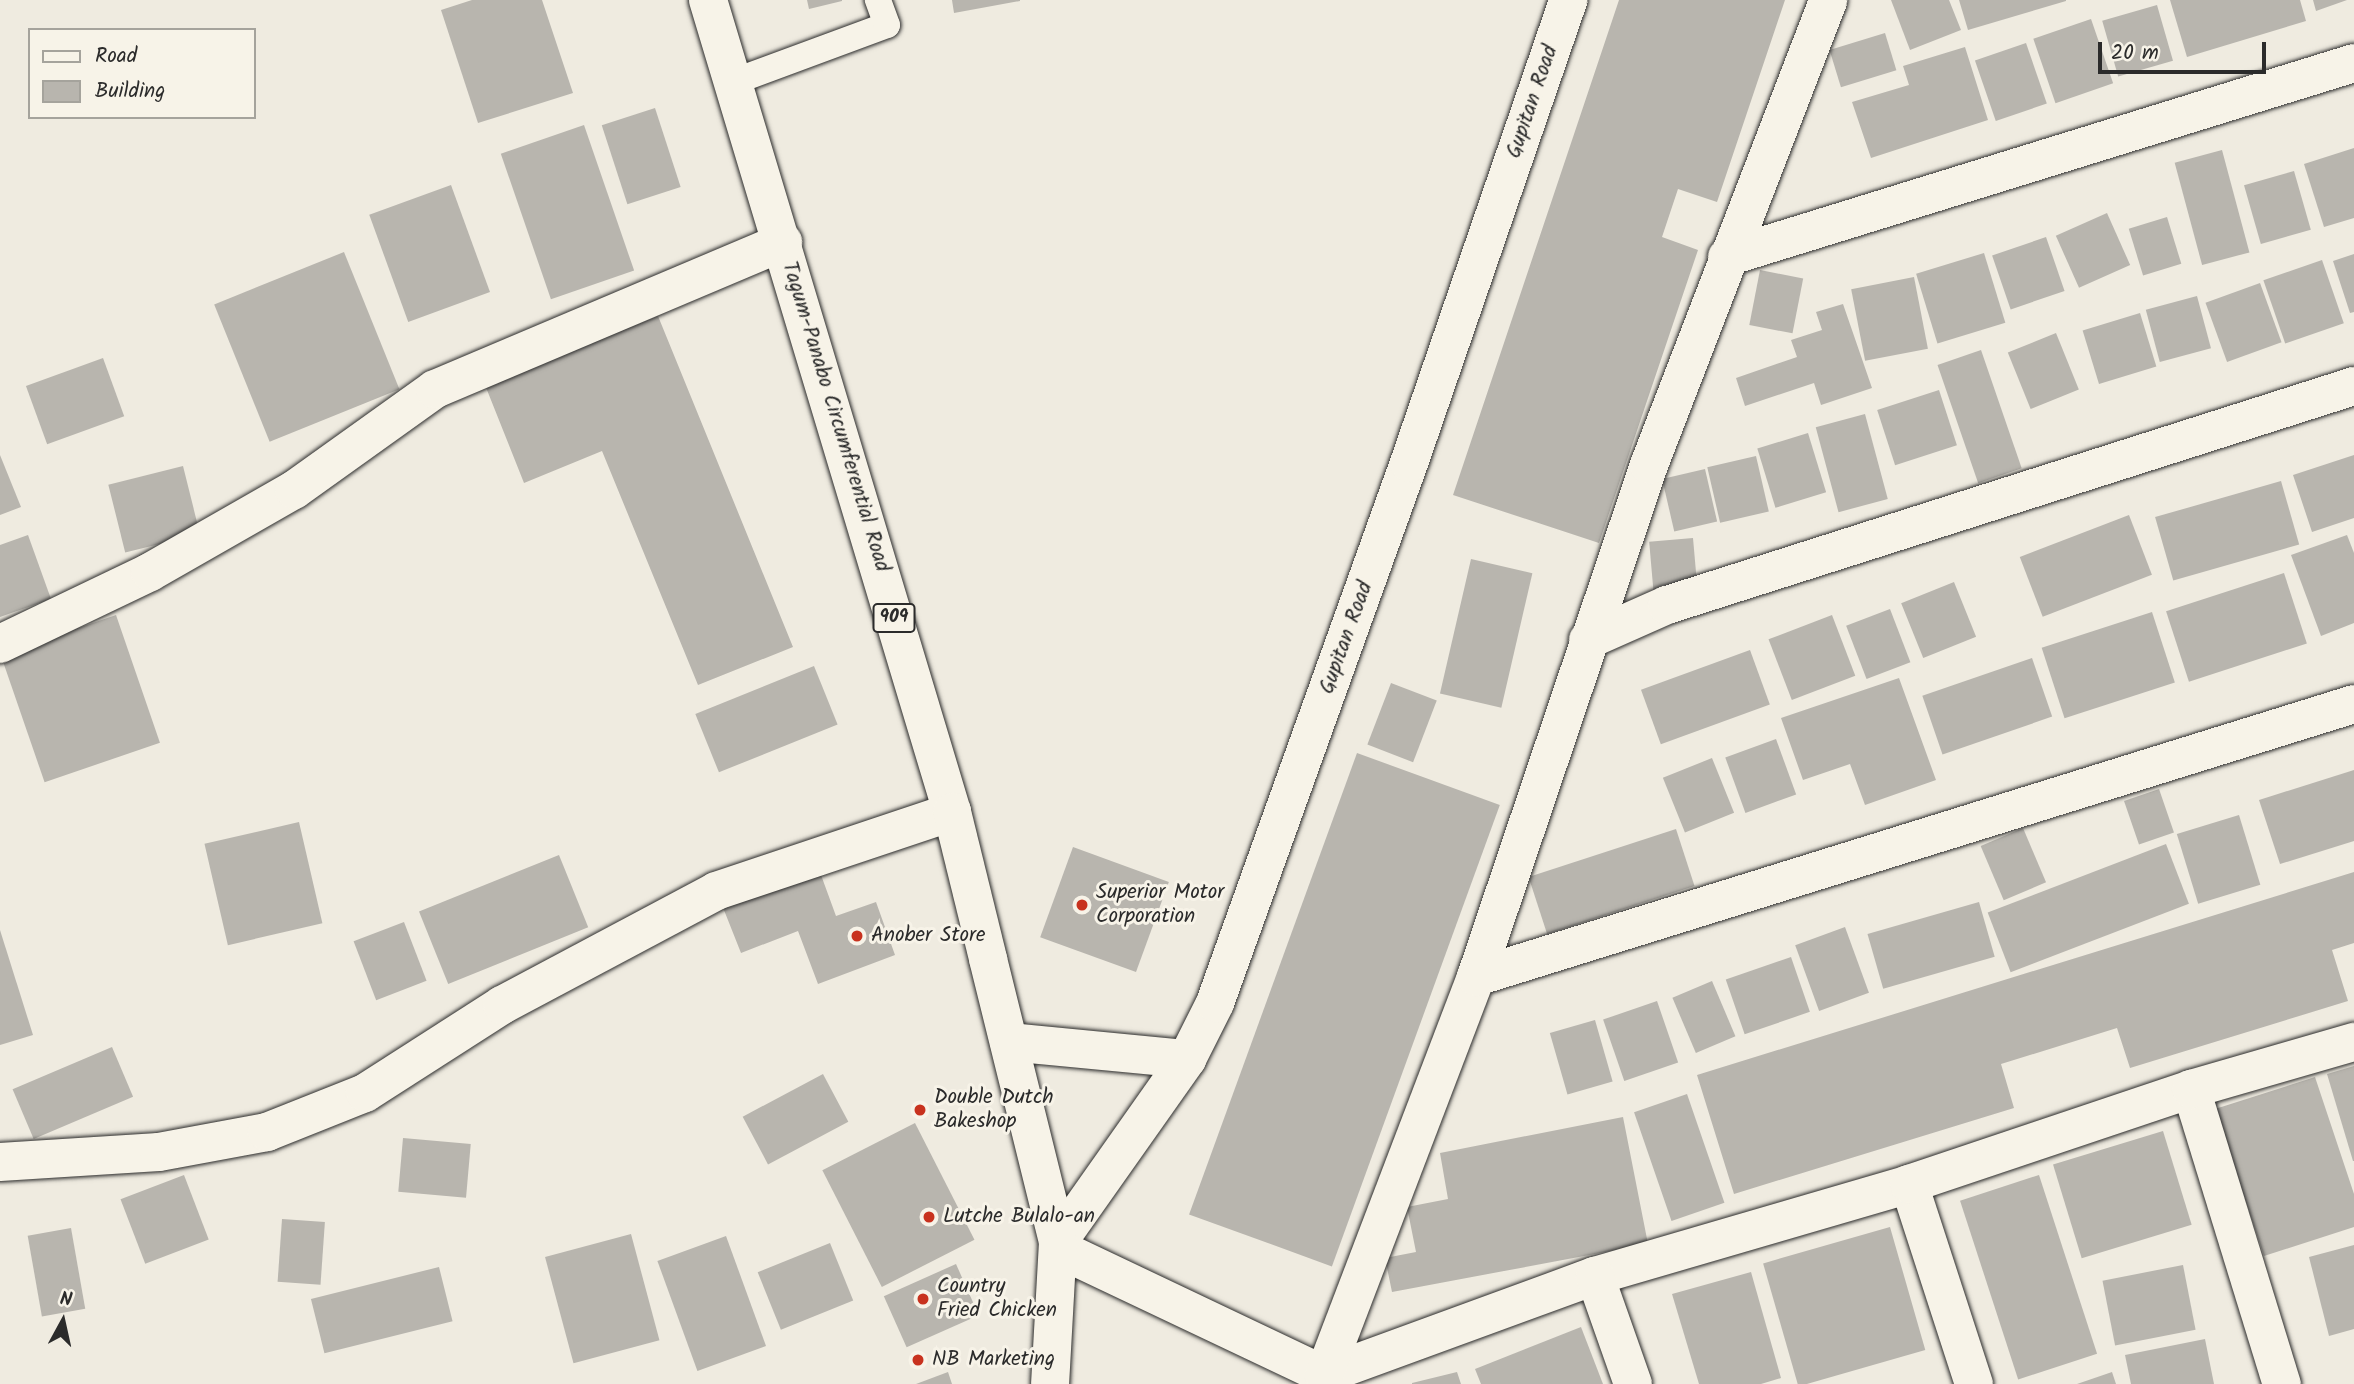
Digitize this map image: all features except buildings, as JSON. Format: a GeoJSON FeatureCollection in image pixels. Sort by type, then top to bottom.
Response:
{"type":"FeatureCollection","features":[{"type":"Feature","properties":{"kind":"main road","name":"Tagum-Panabo Circumferential Road"},"geometry":{"type":"LineString","coordinates":[[708,0],[783,242],[952,812],[1058,1246]]}},
{"type":"Feature","properties":{"kind":"main road","name":"Gupitan Road"},"geometry":{"type":"LineString","coordinates":[[1058,1246],[1187,1059],[1215,1003],[1245,925],[1568,0]]}},
{"type":"Feature","properties":{"kind":"main road"},"geometry":{"type":"LineString","coordinates":[[1324,1379],[1476,977],[1588,640],[1727,257],[1828,0]]}},
{"type":"Feature","properties":{"kind":"main road"},"geometry":{"type":"LineString","coordinates":[[1727,257],[2354,63]]}},
{"type":"Feature","properties":{"kind":"main road"},"geometry":{"type":"LineString","coordinates":[[0,644],[150,572],[294,491],[435,389],[783,242]]}},
{"type":"Feature","properties":{"kind":"main road"},"geometry":{"type":"LineString","coordinates":[[1588,640],[1667,605],[2354,386]]}},
{"type":"Feature","properties":{"kind":"main road"},"geometry":{"type":"LineString","coordinates":[[1476,977],[2354,704]]}},
{"type":"Feature","properties":{"kind":"main road"},"geometry":{"type":"LineString","coordinates":[[0,1161],[159,1152],[267,1132],[365,1093],[502,1005],[716,891],[952,812]]}},
{"type":"Feature","properties":{"kind":"main road"},"geometry":{"type":"LineString","coordinates":[[1009,1042],[1187,1059]]}},
{"type":"Feature","properties":{"kind":"main road"},"geometry":{"type":"LineString","coordinates":[[1058,1246],[1324,1379],[1595,1276],[1909,1184],[2191,1089],[2354,1042]]}},
{"type":"Feature","properties":{"kind":"main road"},"geometry":{"type":"LineString","coordinates":[[2191,1089],[2282,1384]]}},
{"type":"Feature","properties":{"kind":"main road"},"geometry":{"type":"LineString","coordinates":[[1909,1184],[1974,1384]]}},
{"type":"Feature","properties":{"kind":"main road","name":"909"},"geometry":{"type":"LineString","coordinates":[[1050,1384],[1058,1246]]}},
{"type":"Feature","properties":{"kind":"main road"},"geometry":{"type":"LineString","coordinates":[[1595,1276],[1633,1384]]}},
{"type":"Feature","properties":{"kind":"lane"},"geometry":{"type":"LineString","coordinates":[[733,82],[887,25],[878,0]]}},
{"type":"Feature","properties":{"kind":"place","name":"Superior Motor Corporation"},"geometry":{"type":"Point","coordinates":[1082,905]}},
{"type":"Feature","properties":{"kind":"place","name":"Anober Store"},"geometry":{"type":"Point","coordinates":[857,936]}},
{"type":"Feature","properties":{"kind":"place","name":"Double Dutch Bakeshop"},"geometry":{"type":"Point","coordinates":[920,1110]}},
{"type":"Feature","properties":{"kind":"place","name":"Lutche Bulalo-an"},"geometry":{"type":"Point","coordinates":[929,1217]}},
{"type":"Feature","properties":{"kind":"place","name":"Country Fried Chicken"},"geometry":{"type":"Point","coordinates":[923,1299]}},
{"type":"Feature","properties":{"kind":"place","name":"NB Marketing"},"geometry":{"type":"Point","coordinates":[918,1360]}}]}
